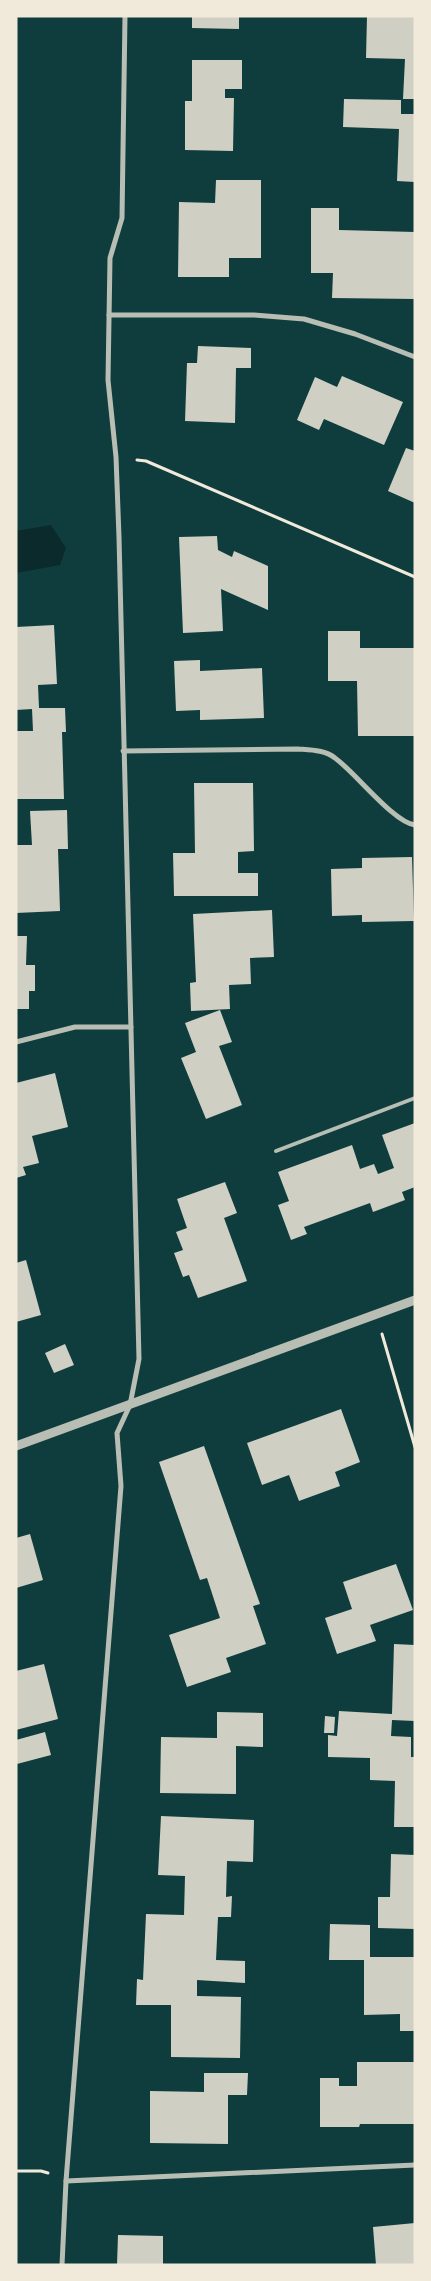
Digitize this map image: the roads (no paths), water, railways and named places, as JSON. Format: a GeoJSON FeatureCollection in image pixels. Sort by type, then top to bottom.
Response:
{"type":"FeatureCollection","features":[{"type":"Feature","properties":{"kind":"street"},"geometry":{"type":"LineString","coordinates":[[62,2265],[66,2181],[121,1486],[117,1433],[130,1406],[138,1358],[116,456],[108,380],[110,258],[122,218],[126,16]]}},
{"type":"Feature","properties":{"kind":"street"},"geometry":{"type":"LineString","coordinates":[[110,315],[254,315],[304,319],[356,334],[415,357]]}},
{"type":"Feature","properties":{"kind":"street"},"geometry":{"type":"LineString","coordinates":[[123,751],[298,749],[318,751],[334,757],[387,807],[409,824],[415,825]]}},
{"type":"Feature","properties":{"kind":"street"},"geometry":{"type":"LineString","coordinates":[[16,1042],[75,1027],[131,1026]]}},
{"type":"Feature","properties":{"kind":"street"},"geometry":{"type":"LineString","coordinates":[[16,1446],[130,1406],[415,1300]]}},
{"type":"Feature","properties":{"kind":"street"},"geometry":{"type":"LineString","coordinates":[[66,2181],[415,2165]]}},
{"type":"Feature","properties":{"kind":"lane"},"geometry":{"type":"LineString","coordinates":[[276,1151],[415,1098]]}},
{"type":"Feature","properties":{"kind":"water"},"geometry":{"type":"Polygon","coordinates":[[[51,525],[66,548],[60,565],[16,573],[16,531],[51,525]]]}}]}
